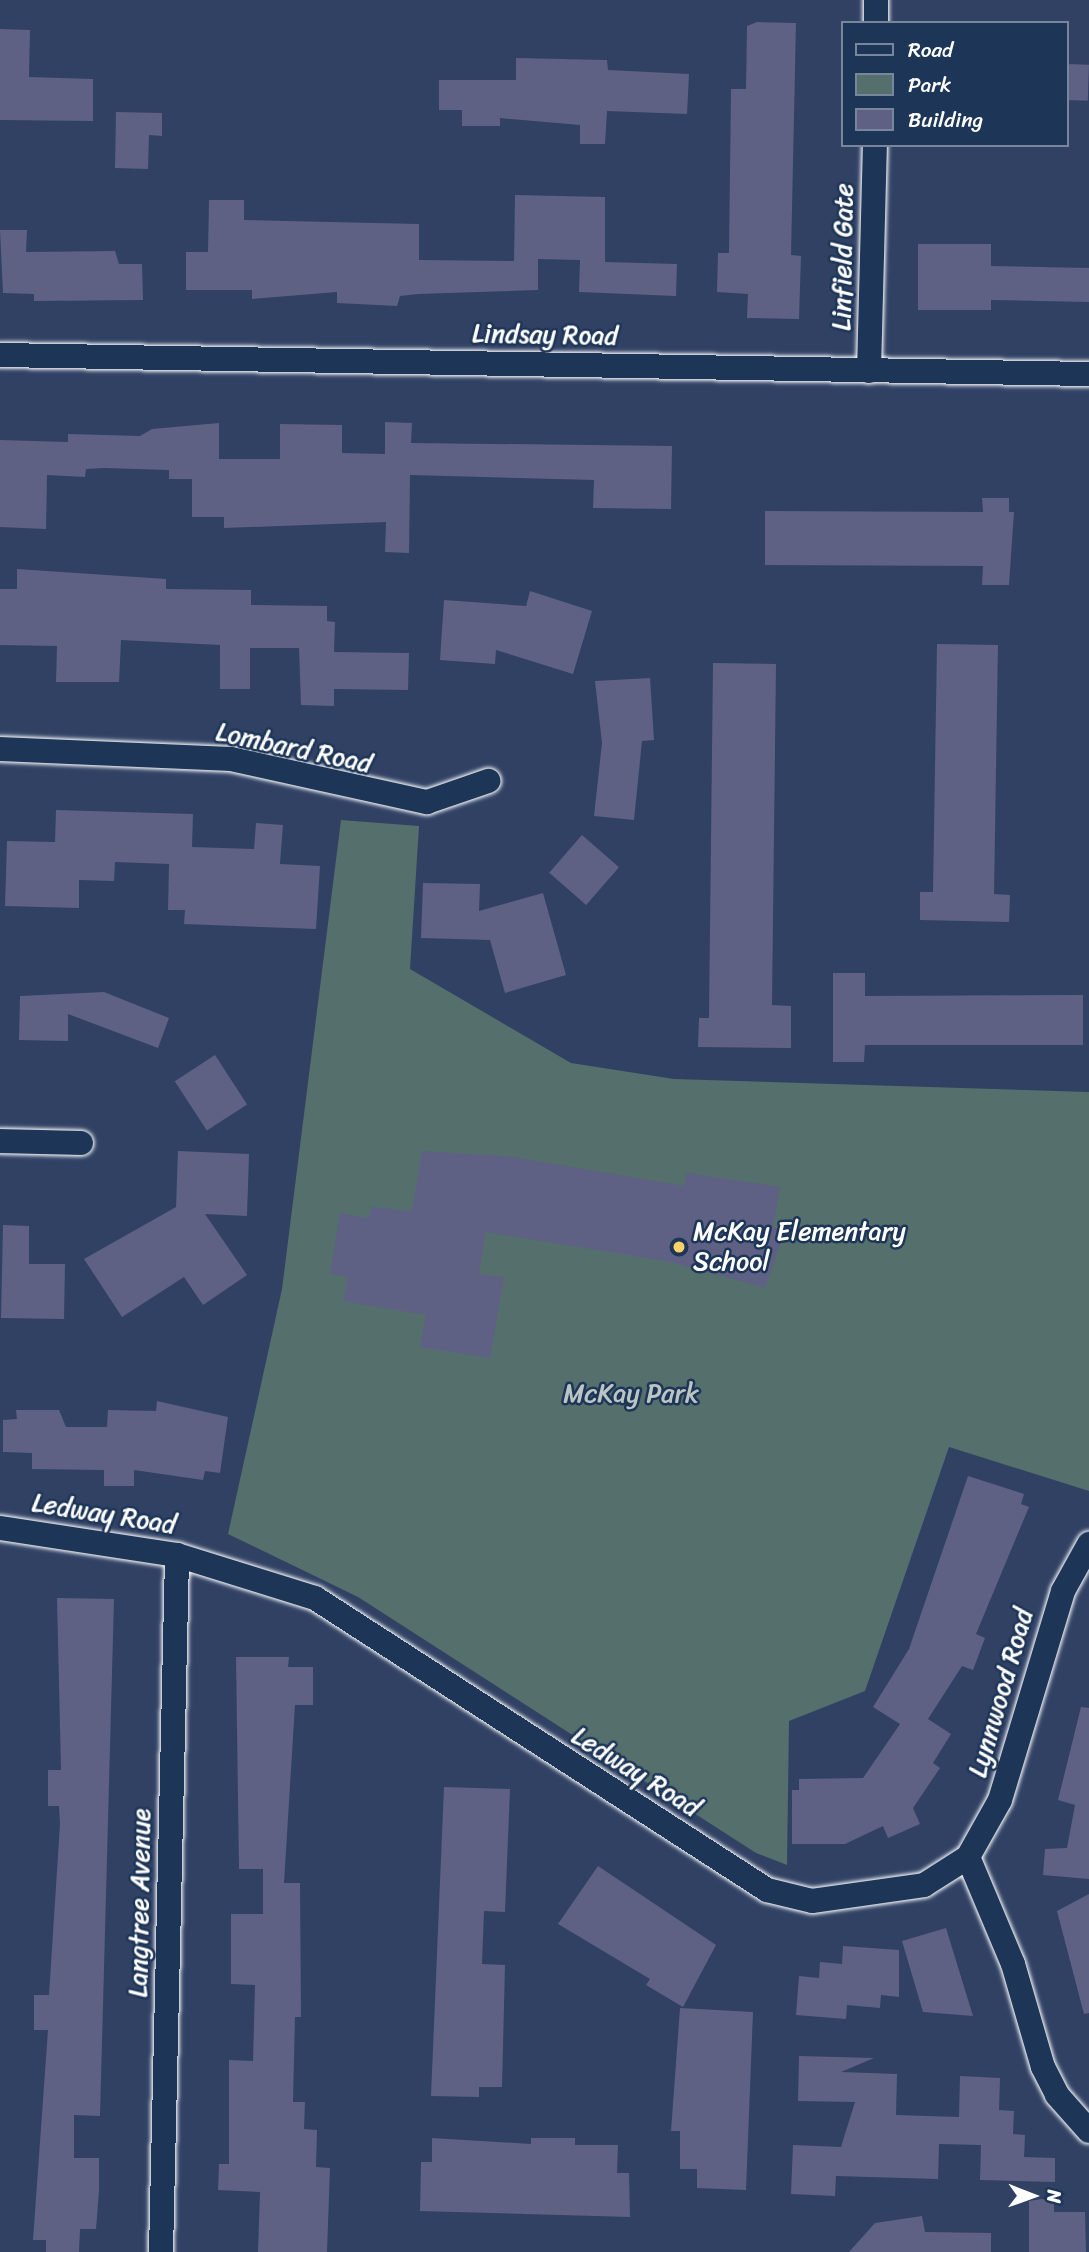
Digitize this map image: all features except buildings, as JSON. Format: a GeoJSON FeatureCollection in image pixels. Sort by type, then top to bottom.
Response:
{"type":"FeatureCollection","features":[{"type":"Feature","properties":{"kind":"street"},"geometry":{"type":"LineString","coordinates":[[876,0],[876,21]]}},
{"type":"Feature","properties":{"kind":"street","name":"Linfield Gate"},"geometry":{"type":"LineString","coordinates":[[869,371],[875,147]]}},
{"type":"Feature","properties":{"kind":"street","name":"Lindsay Road"},"geometry":{"type":"LineString","coordinates":[[0,355],[1089,374]]}},
{"type":"Feature","properties":{"kind":"street","name":"Lombard Road"},"geometry":{"type":"LineString","coordinates":[[0,750],[231,759],[427,802],[488,781]]}},
{"type":"Feature","properties":{"kind":"street"},"geometry":{"type":"LineString","coordinates":[[0,1141],[81,1143]]}},
{"type":"Feature","properties":{"kind":"street","name":"Ledway Road"},"geometry":{"type":"LineString","coordinates":[[0,1528],[177,1555],[315,1598],[767,1890],[812,1901],[869,1895],[925,1885],[968,1857]]}},
{"type":"Feature","properties":{"kind":"street","name":"Lynnwood Road"},"geometry":{"type":"LineString","coordinates":[[968,1857],[1000,1800],[1059,1601],[1089,1544]]}},
{"type":"Feature","properties":{"kind":"street","name":"Langtree Avenue"},"geometry":{"type":"LineString","coordinates":[[161,2252],[177,1555]]}},
{"type":"Feature","properties":{"kind":"street"},"geometry":{"type":"LineString","coordinates":[[968,1857],[1013,1964],[1043,2067],[1057,2095],[1089,2132]]}},
{"type":"Feature","properties":{"kind":"green space","name":"McKay Park"},"geometry":{"type":"Polygon","coordinates":[[[341,820],[419,826],[410,969],[571,1063],[674,1079],[1089,1092],[1089,1491],[949,1447],[865,1691],[789,1721],[787,1865],[756,1853],[358,1597],[228,1534],[282,1289],[341,820]]]}},
{"type":"Feature","properties":{"kind":"place","name":"McKay Elementary School"},"geometry":{"type":"Point","coordinates":[679,1247]}}]}
